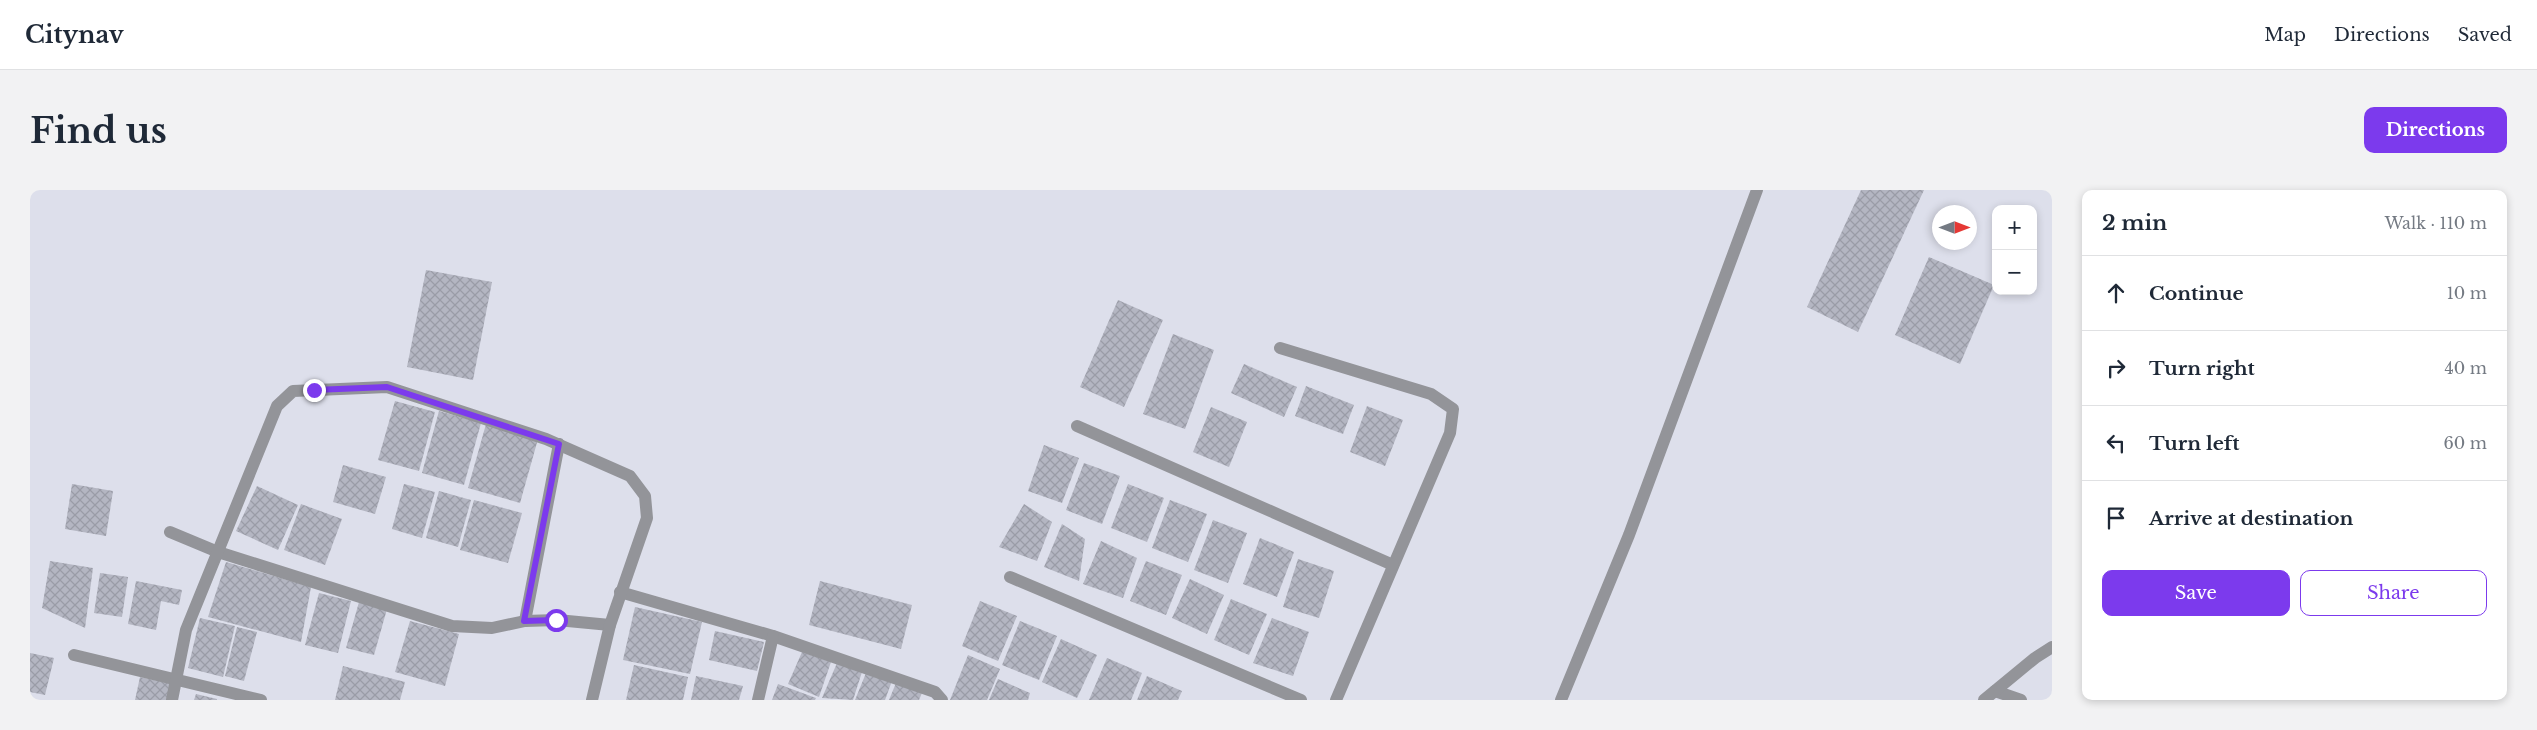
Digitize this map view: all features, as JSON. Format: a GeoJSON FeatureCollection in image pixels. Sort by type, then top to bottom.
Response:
{"type":"FeatureCollection","features":[{"type":"Feature","properties":{"kind":"street"},"geometry":{"type":"LineString","coordinates":[[1561,700],[1630,535],[1757,190]]}},
{"type":"Feature","properties":{"kind":"street"},"geometry":{"type":"LineString","coordinates":[[1280,348],[1431,394],[1453,409],[1450,433],[1336,700]]}},
{"type":"Feature","properties":{"kind":"street"},"geometry":{"type":"LineString","coordinates":[[172,700],[186,630],[277,406],[293,391],[387,387],[559,444],[630,476],[645,496],[647,518],[610,625],[592,700]]}},
{"type":"Feature","properties":{"kind":"street"},"geometry":{"type":"LineString","coordinates":[[1077,426],[1393,565]]}},
{"type":"Feature","properties":{"kind":"street"},"geometry":{"type":"LineString","coordinates":[[524,621],[559,444]]}},
{"type":"Feature","properties":{"kind":"street"},"geometry":{"type":"LineString","coordinates":[[170,532],[218,552],[452,626],[492,628],[524,621],[556,620],[610,625]]}},
{"type":"Feature","properties":{"kind":"street"},"geometry":{"type":"LineString","coordinates":[[1010,577],[1301,700]]}},
{"type":"Feature","properties":{"kind":"street"},"geometry":{"type":"LineString","coordinates":[[620,592],[773,636],[935,692],[942,700]]}},
{"type":"Feature","properties":{"kind":"street"},"geometry":{"type":"LineString","coordinates":[[758,700],[773,636]]}},
{"type":"Feature","properties":{"kind":"street"},"geometry":{"type":"LineString","coordinates":[[1984,700],[2034,658],[2052,647]]}},
{"type":"Feature","properties":{"kind":"street"},"geometry":{"type":"LineString","coordinates":[[74,655],[262,700]]}},
{"type":"Feature","properties":{"kind":"street"},"geometry":{"type":"LineString","coordinates":[[1995,691],[2021,700]]}},
{"type":"Feature","properties":{"kind":"building"},"geometry":{"type":"Polygon","coordinates":[[[1861,190],[1924,190],[1858,332],[1807,307],[1861,190]]]}},
{"type":"Feature","properties":{"kind":"building"},"geometry":{"type":"Polygon","coordinates":[[[1929,257],[1992,284],[1992,290],[1960,364],[1895,335],[1929,257]]]}},
{"type":"Feature","properties":{"kind":"building"},"geometry":{"type":"Polygon","coordinates":[[[426,270],[492,282],[473,380],[407,367],[426,270]]]}},
{"type":"Feature","properties":{"kind":"building"},"geometry":{"type":"Polygon","coordinates":[[[1118,300],[1163,320],[1124,407],[1080,387],[1118,300]]]}},
{"type":"Feature","properties":{"kind":"building"},"geometry":{"type":"Polygon","coordinates":[[[1173,334],[1214,350],[1185,429],[1143,414],[1173,334]]]}},
{"type":"Feature","properties":{"kind":"building"},"geometry":{"type":"Polygon","coordinates":[[[1244,364],[1297,387],[1284,417],[1231,393],[1244,364]]]}},
{"type":"Feature","properties":{"kind":"building"},"geometry":{"type":"Polygon","coordinates":[[[1306,386],[1354,405],[1343,434],[1295,416],[1306,386]]]}},
{"type":"Feature","properties":{"kind":"building"},"geometry":{"type":"Polygon","coordinates":[[[395,401],[435,412],[419,471],[378,460],[395,401]]]}},
{"type":"Feature","properties":{"kind":"building"},"geometry":{"type":"Polygon","coordinates":[[[1367,406],[1403,420],[1385,466],[1350,452],[1367,406]]]}},
{"type":"Feature","properties":{"kind":"building"},"geometry":{"type":"Polygon","coordinates":[[[1211,407],[1247,422],[1229,467],[1193,452],[1211,407]]]}},
{"type":"Feature","properties":{"kind":"building"},"geometry":{"type":"Polygon","coordinates":[[[439,411],[481,423],[464,485],[422,473],[439,411]]]}},
{"type":"Feature","properties":{"kind":"building"},"geometry":{"type":"Polygon","coordinates":[[[486,424],[538,439],[520,503],[468,488],[486,424]]]}},
{"type":"Feature","properties":{"kind":"building"},"geometry":{"type":"Polygon","coordinates":[[[1044,445],[1079,458],[1062,503],[1028,491],[1044,445]]]}},
{"type":"Feature","properties":{"kind":"building"},"geometry":{"type":"Polygon","coordinates":[[[1084,463],[1120,476],[1102,524],[1066,510],[1084,463]]]}},
{"type":"Feature","properties":{"kind":"building"},"geometry":{"type":"Polygon","coordinates":[[[343,465],[386,477],[375,514],[333,502],[343,465]]]}},
{"type":"Feature","properties":{"kind":"building"},"geometry":{"type":"Polygon","coordinates":[[[72,484],[113,491],[106,536],[65,529],[72,484]]]}},
{"type":"Feature","properties":{"kind":"building"},"geometry":{"type":"Polygon","coordinates":[[[404,484],[435,492],[422,538],[392,529],[404,484]]]}},
{"type":"Feature","properties":{"kind":"building"},"geometry":{"type":"Polygon","coordinates":[[[1128,484],[1164,498],[1147,542],[1111,528],[1128,484]]]}},
{"type":"Feature","properties":{"kind":"building"},"geometry":{"type":"Polygon","coordinates":[[[257,486],[298,505],[278,550],[236,531],[257,486]]]}},
{"type":"Feature","properties":{"kind":"building"},"geometry":{"type":"Polygon","coordinates":[[[439,491],[471,500],[458,547],[426,538],[439,491]]]}},
{"type":"Feature","properties":{"kind":"building"},"geometry":{"type":"Polygon","coordinates":[[[474,500],[522,513],[508,563],[460,550],[474,500]]]}},
{"type":"Feature","properties":{"kind":"building"},"geometry":{"type":"Polygon","coordinates":[[[1170,500],[1207,514],[1188,562],[1152,548],[1170,500]]]}},
{"type":"Feature","properties":{"kind":"building"},"geometry":{"type":"Polygon","coordinates":[[[301,504],[342,519],[325,565],[284,550],[301,504]]]}},
{"type":"Feature","properties":{"kind":"building"},"geometry":{"type":"Polygon","coordinates":[[[1024,504],[1052,522],[1037,561],[999,547],[1024,504]]]}},
{"type":"Feature","properties":{"kind":"building"},"geometry":{"type":"Polygon","coordinates":[[[1213,520],[1247,533],[1228,583],[1194,570],[1213,520]]]}},
{"type":"Feature","properties":{"kind":"building"},"geometry":{"type":"Polygon","coordinates":[[[1062,524],[1085,539],[1079,581],[1044,567],[1062,524]]]}},
{"type":"Feature","properties":{"kind":"building"},"geometry":{"type":"Polygon","coordinates":[[[1260,538],[1294,552],[1277,597],[1243,584],[1260,538]]]}},
{"type":"Feature","properties":{"kind":"building"},"geometry":{"type":"Polygon","coordinates":[[[1101,541],[1137,558],[1123,598],[1083,584],[1101,541]]]}},
{"type":"Feature","properties":{"kind":"building"},"geometry":{"type":"Polygon","coordinates":[[[1298,559],[1334,571],[1319,618],[1283,607],[1298,559]]]}},
{"type":"Feature","properties":{"kind":"building"},"geometry":{"type":"Polygon","coordinates":[[[50,561],[93,568],[85,628],[42,608],[50,561]]]}},
{"type":"Feature","properties":{"kind":"building"},"geometry":{"type":"Polygon","coordinates":[[[1146,561],[1182,575],[1166,615],[1130,601],[1146,561]]]}},
{"type":"Feature","properties":{"kind":"building"},"geometry":{"type":"Polygon","coordinates":[[[226,562],[311,587],[301,642],[208,617],[226,562]]]}},
{"type":"Feature","properties":{"kind":"building"},"geometry":{"type":"Polygon","coordinates":[[[100,573],[128,577],[122,617],[94,613],[100,573]]]}},
{"type":"Feature","properties":{"kind":"building"},"geometry":{"type":"Polygon","coordinates":[[[1190,579],[1224,595],[1207,634],[1172,618],[1190,579]]]}},
{"type":"Feature","properties":{"kind":"building"},"geometry":{"type":"Polygon","coordinates":[[[136,581],[182,590],[179,605],[161,601],[156,630],[128,624],[136,581]]]}},
{"type":"Feature","properties":{"kind":"building"},"geometry":{"type":"Polygon","coordinates":[[[820,581],[912,605],[901,649],[809,625],[820,581]]]}},
{"type":"Feature","properties":{"kind":"building"},"geometry":{"type":"Polygon","coordinates":[[[319,593],[351,601],[338,653],[305,645],[319,593]]]}},
{"type":"Feature","properties":{"kind":"building"},"geometry":{"type":"Polygon","coordinates":[[[1231,599],[1267,614],[1249,655],[1214,640],[1231,599]]]}},
{"type":"Feature","properties":{"kind":"building"},"geometry":{"type":"Polygon","coordinates":[[[980,601],[1017,616],[998,661],[962,646],[980,601]]]}},
{"type":"Feature","properties":{"kind":"building"},"geometry":{"type":"Polygon","coordinates":[[[359,602],[387,609],[374,655],[346,648],[359,602]]]}},
{"type":"Feature","properties":{"kind":"building"},"geometry":{"type":"Polygon","coordinates":[[[635,607],[702,622],[690,674],[623,660],[635,607]]]}},
{"type":"Feature","properties":{"kind":"building"},"geometry":{"type":"Polygon","coordinates":[[[200,618],[235,626],[223,677],[188,668],[200,618]]]}},
{"type":"Feature","properties":{"kind":"building"},"geometry":{"type":"Polygon","coordinates":[[[1272,618],[1309,632],[1293,676],[1253,663],[1272,618]]]}},
{"type":"Feature","properties":{"kind":"building"},"geometry":{"type":"Polygon","coordinates":[[[410,621],[459,634],[445,686],[395,672],[410,621]]]}},
{"type":"Feature","properties":{"kind":"building"},"geometry":{"type":"Polygon","coordinates":[[[1020,621],[1057,636],[1039,680],[1002,665],[1020,621]]]}},
{"type":"Feature","properties":{"kind":"building"},"geometry":{"type":"Polygon","coordinates":[[[237,627],[257,632],[244,681],[225,676],[237,627]]]}},
{"type":"Feature","properties":{"kind":"building"},"geometry":{"type":"Polygon","coordinates":[[[715,631],[764,642],[757,671],[709,660],[715,631]]]}},
{"type":"Feature","properties":{"kind":"building"},"geometry":{"type":"Polygon","coordinates":[[[1061,639],[1097,655],[1077,698],[1042,682],[1061,639]]]}},
{"type":"Feature","properties":{"kind":"building"},"geometry":{"type":"Polygon","coordinates":[[[802,652],[831,662],[819,697],[788,684],[802,652]]]}},
{"type":"Feature","properties":{"kind":"building"},"geometry":{"type":"Polygon","coordinates":[[[30,653],[54,658],[45,695],[30,692],[30,653]]]}},
{"type":"Feature","properties":{"kind":"building"},"geometry":{"type":"Polygon","coordinates":[[[968,655],[1000,669],[987,700],[950,700],[968,655]]]}},
{"type":"Feature","properties":{"kind":"building"},"geometry":{"type":"Polygon","coordinates":[[[1107,658],[1142,673],[1131,700],[1089,700],[1107,658]]]}},
{"type":"Feature","properties":{"kind":"building"},"geometry":{"type":"Polygon","coordinates":[[[837,663],[862,672],[853,700],[822,698],[837,663]]]}},
{"type":"Feature","properties":{"kind":"building"},"geometry":{"type":"Polygon","coordinates":[[[634,665],[688,677],[683,700],[626,700],[634,665]]]}},
{"type":"Feature","properties":{"kind":"building"},"geometry":{"type":"Polygon","coordinates":[[[343,666],[405,682],[400,700],[335,700],[343,666]]]}},
{"type":"Feature","properties":{"kind":"building"},"geometry":{"type":"Polygon","coordinates":[[[866,673],[892,681],[885,700],[855,700],[866,673]]]}},
{"type":"Feature","properties":{"kind":"building"},"geometry":{"type":"Polygon","coordinates":[[[696,676],[743,686],[739,700],[691,700],[696,676]]]}},
{"type":"Feature","properties":{"kind":"building"},"geometry":{"type":"Polygon","coordinates":[[[1147,676],[1182,691],[1178,700],[1137,700],[1147,676]]]}},
{"type":"Feature","properties":{"kind":"building"},"geometry":{"type":"Polygon","coordinates":[[[140,677],[172,684],[168,700],[135,700],[140,677]]]}},
{"type":"Feature","properties":{"kind":"building"},"geometry":{"type":"Polygon","coordinates":[[[998,679],[1030,693],[1028,700],[989,700],[998,679]]]}},
{"type":"Feature","properties":{"kind":"building"},"geometry":{"type":"Polygon","coordinates":[[[896,683],[922,693],[919,700],[889,700],[896,683]]]}},
{"type":"Feature","properties":{"kind":"building"},"geometry":{"type":"Polygon","coordinates":[[[778,684],[816,698],[815,700],[772,700],[778,684]]]}},
{"type":"Feature","properties":{"kind":"building"},"geometry":{"type":"Polygon","coordinates":[[[196,694],[217,699],[217,700],[194,700],[196,694]]]}},
{"type":"Feature","properties":{"kind":"route"},"geometry":{"type":"LineString","coordinates":[[314,390],[387,387],[546,438],[559,444],[524,621],[556,620]]}}]}
